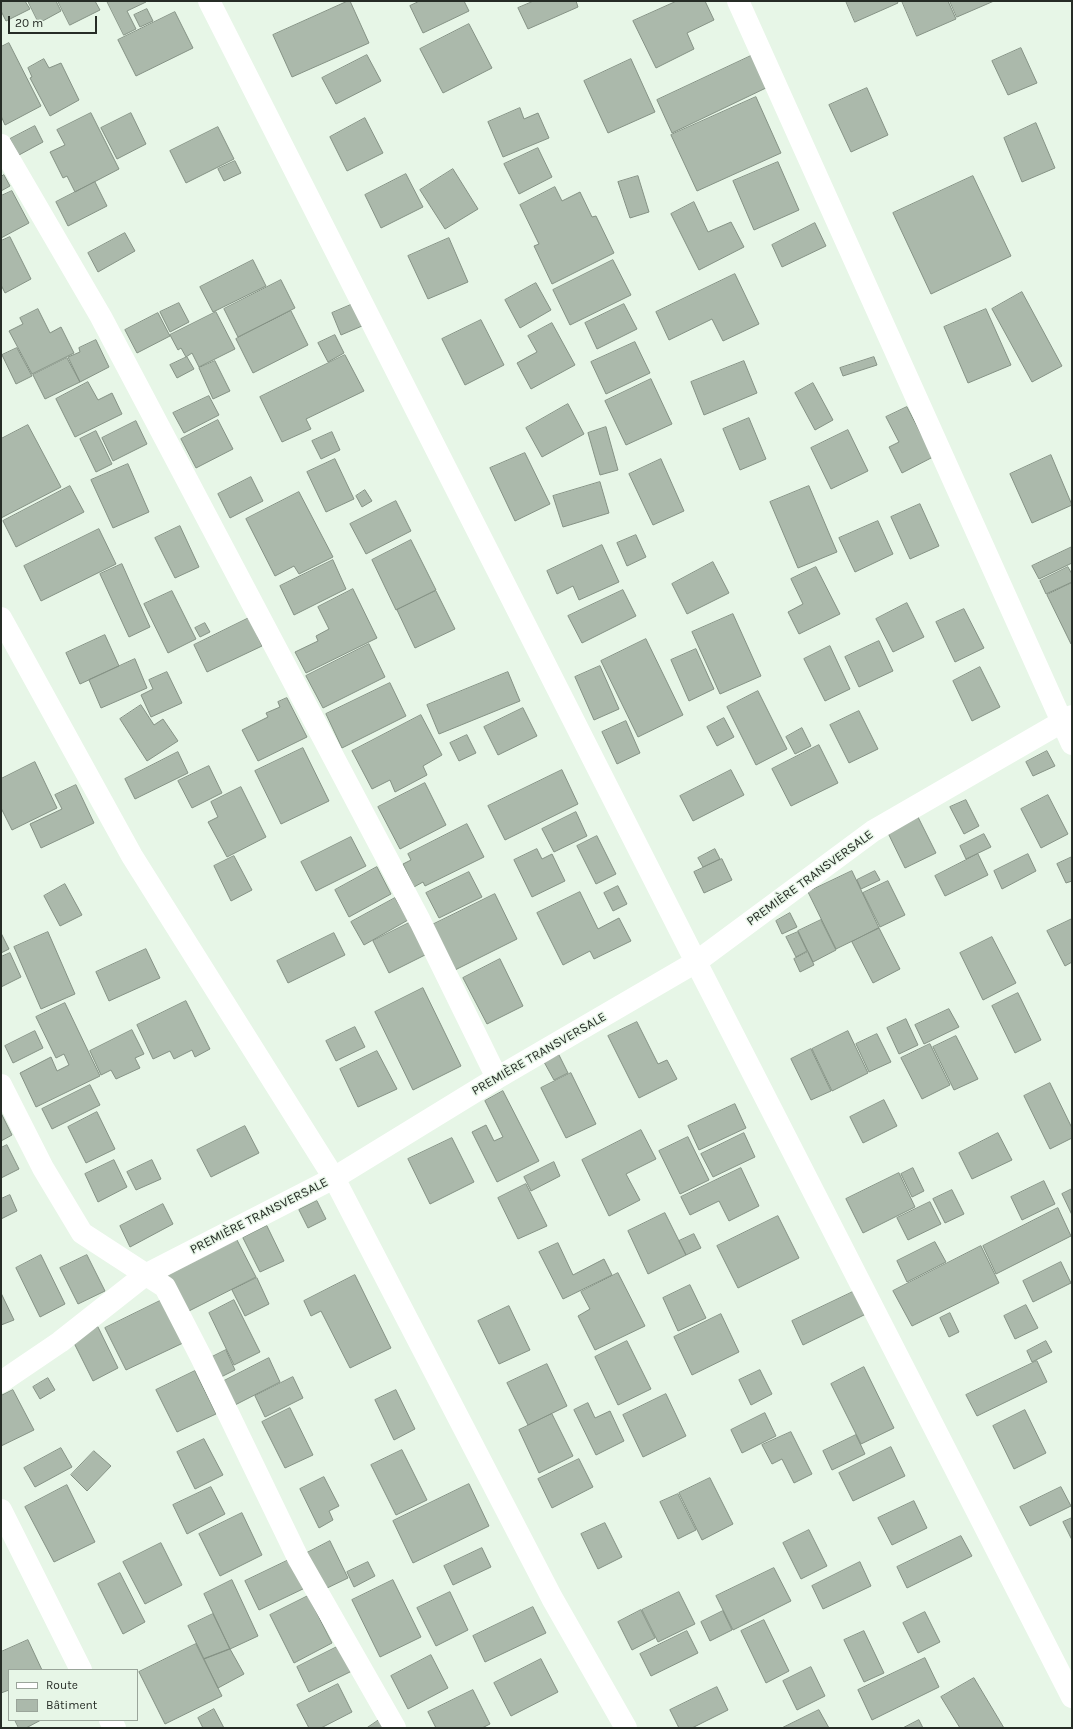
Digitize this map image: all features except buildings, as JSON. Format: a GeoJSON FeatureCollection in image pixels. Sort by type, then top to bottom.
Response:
{"type":"FeatureCollection","features":[{"type":"Feature","properties":{"kind":"street"},"geometry":{"type":"LineString","coordinates":[[209,1],[696,962],[1072,1697]]}},
{"type":"Feature","properties":{"kind":"street"},"geometry":{"type":"LineString","coordinates":[[738,1],[1067,719],[1072,744]]}},
{"type":"Feature","properties":{"kind":"street"},"geometry":{"type":"LineString","coordinates":[[1,145],[101,317],[420,921],[497,1078]]}},
{"type":"Feature","properties":{"kind":"street"},"geometry":{"type":"LineString","coordinates":[[1,618],[132,856],[334,1178],[552,1598],[626,1728]]}},
{"type":"Feature","properties":{"kind":"street","name":"PREMIÈRE TRANSVERSALE"},"geometry":{"type":"LineString","coordinates":[[1,1382],[60,1342],[145,1275],[334,1178],[497,1078],[696,962],[873,831],[1067,719]]}},
{"type":"Feature","properties":{"kind":"street"},"geometry":{"type":"LineString","coordinates":[[1,1084],[43,1168],[82,1233],[164,1287],[201,1357],[298,1558],[395,1728]]}},
{"type":"Feature","properties":{"kind":"street"},"geometry":{"type":"LineString","coordinates":[[1,1510],[80,1669]]}}]}
